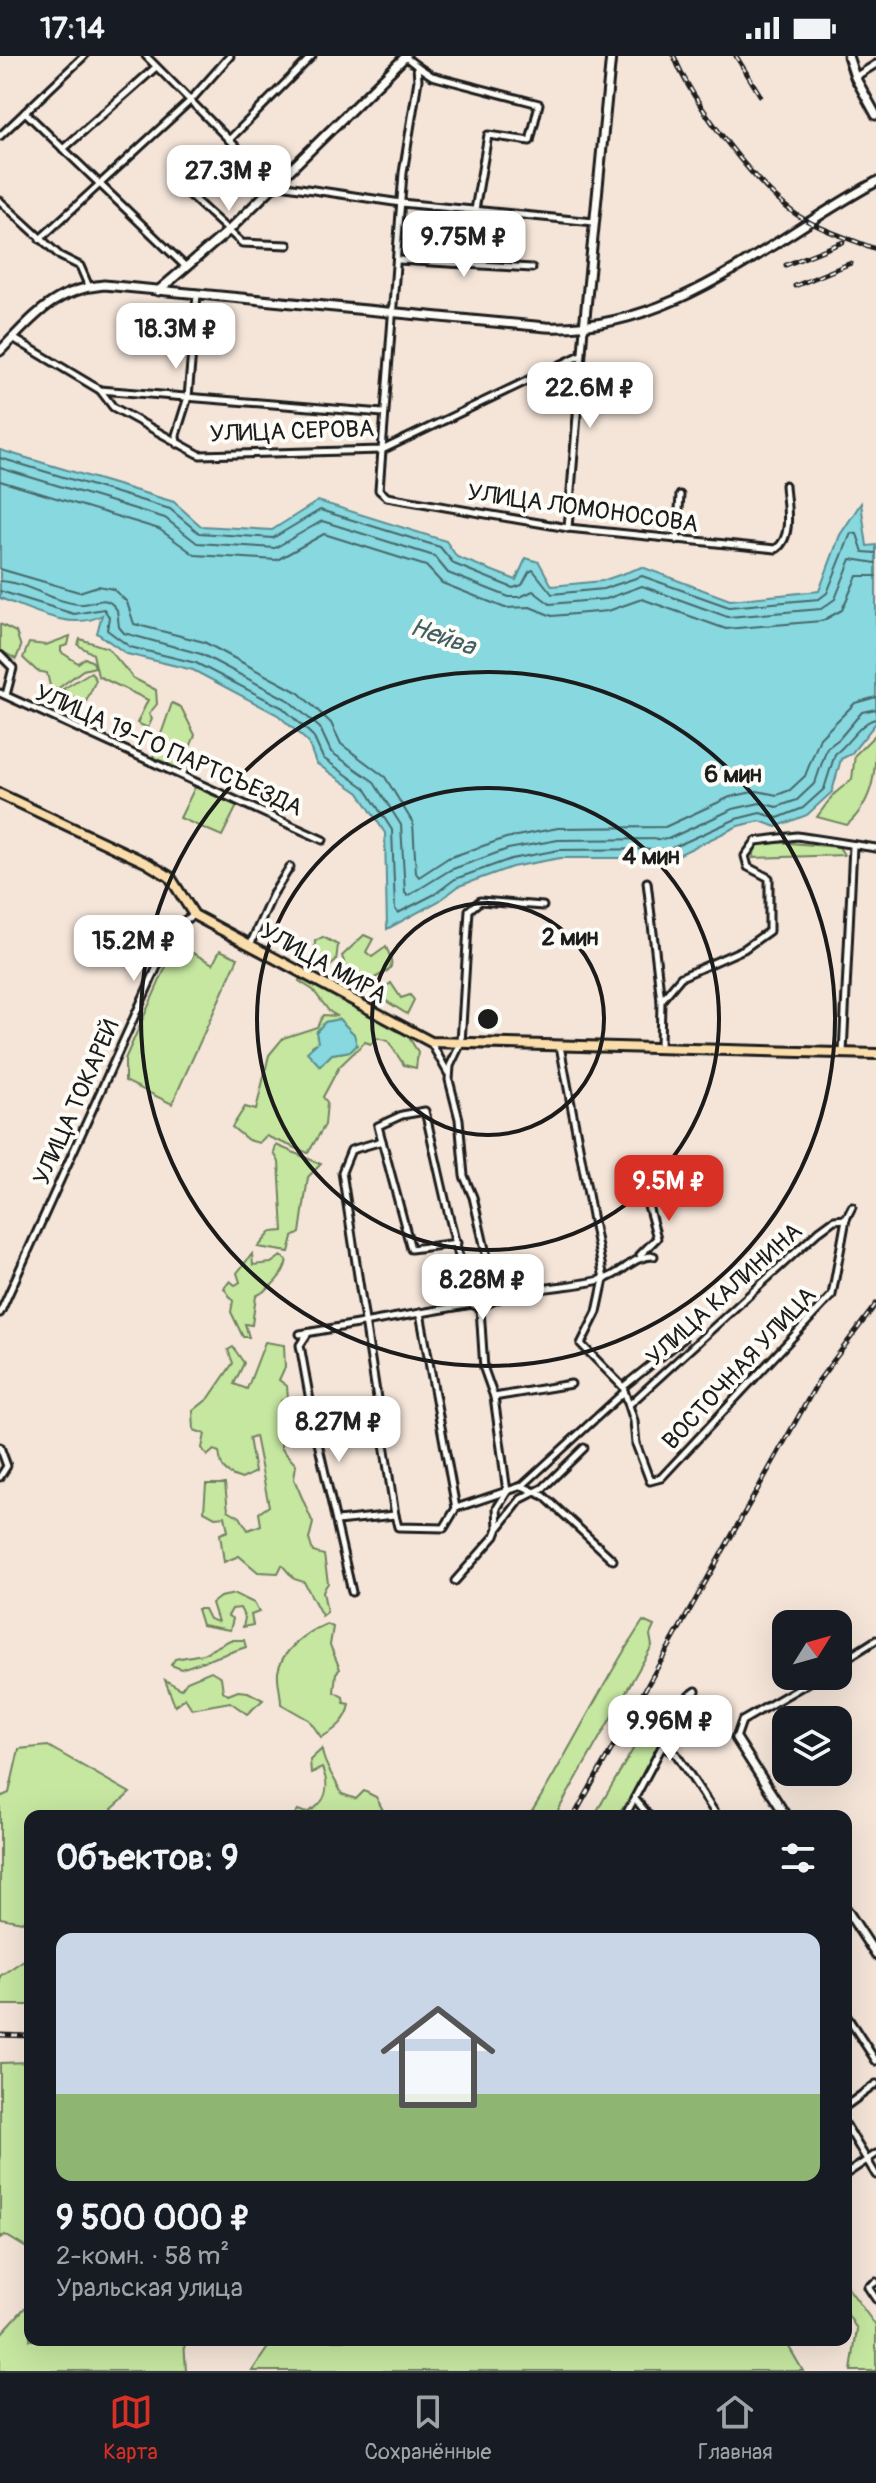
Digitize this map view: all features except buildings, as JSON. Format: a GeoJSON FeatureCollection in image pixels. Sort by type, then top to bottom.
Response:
{"type":"FeatureCollection","features":[{"type":"Feature","properties":{"kind":"main road"},"geometry":{"type":"LineString","coordinates":[[158,291],[227,232],[405,56]]}},
{"type":"Feature","properties":{"kind":"main road"},"geometry":{"type":"LineString","coordinates":[[584,328],[611,56]]}},
{"type":"Feature","properties":{"kind":"main road"},"geometry":{"type":"LineString","coordinates":[[848,56],[855,77],[876,115]]}},
{"type":"Feature","properties":{"kind":"main road"},"geometry":{"type":"LineString","coordinates":[[0,351],[47,304],[73,289],[89,287],[584,328],[655,309],[678,298],[876,182]]}},
{"type":"Feature","properties":{"kind":"main road","name":"УЛИЦА МИРА"},"geometry":{"type":"LineString","coordinates":[[0,794],[170,877],[194,915],[431,1042]]}},
{"type":"Feature","properties":{"kind":"main road"},"geometry":{"type":"LineString","coordinates":[[431,1042],[876,1054]]}},
{"type":"Feature","properties":{"kind":"main road"},"geometry":{"type":"LineString","coordinates":[[736,1738],[782,1810]]}},
{"type":"Feature","properties":{"kind":"main road"},"geometry":{"type":"LineString","coordinates":[[852,1918],[876,1955]]}},
{"type":"Feature","properties":{"kind":"street"},"geometry":{"type":"LineString","coordinates":[[0,136],[84,56]]}},
{"type":"Feature","properties":{"kind":"street"},"geometry":{"type":"LineString","coordinates":[[40,239],[190,101],[230,56]]}},
{"type":"Feature","properties":{"kind":"street"},"geometry":{"type":"LineString","coordinates":[[229,140],[312,56]]}},
{"type":"Feature","properties":{"kind":"street"},"geometry":{"type":"LineString","coordinates":[[405,56],[432,76],[539,104],[530,141],[488,135],[475,210]]}},
{"type":"Feature","properties":{"kind":"street"},"geometry":{"type":"LineString","coordinates":[[151,57],[156,67],[273,184],[401,203],[594,222]]}},
{"type":"Feature","properties":{"kind":"street"},"geometry":{"type":"LineString","coordinates":[[855,77],[876,64]]}},
{"type":"Feature","properties":{"kind":"street"},"geometry":{"type":"LineString","coordinates":[[382,450],[401,203],[417,93],[417,66]]}},
{"type":"Feature","properties":{"kind":"street"},"geometry":{"type":"LineString","coordinates":[[63,149],[156,67]]}},
{"type":"Feature","properties":{"kind":"street"},"geometry":{"type":"LineString","coordinates":[[25,112],[187,268]]}},
{"type":"Feature","properties":{"kind":"street"},"geometry":{"type":"LineString","coordinates":[[171,178],[242,243],[288,245]]}},
{"type":"Feature","properties":{"kind":"street"},"geometry":{"type":"LineString","coordinates":[[0,201],[40,239],[80,266],[89,287]]}},
{"type":"Feature","properties":{"kind":"street"},"geometry":{"type":"LineString","coordinates":[[399,260],[532,268]]}},
{"type":"Feature","properties":{"kind":"street"},"geometry":{"type":"LineString","coordinates":[[177,444],[188,397],[197,295]]}},
{"type":"Feature","properties":{"kind":"street"},"geometry":{"type":"LineString","coordinates":[[568,528],[584,328]]}},
{"type":"Feature","properties":{"kind":"street","name":"УЛИЦА СЕРОВА"},"geometry":{"type":"LineString","coordinates":[[13,338],[100,390],[113,407],[194,453],[217,456],[382,450],[581,355]]}},
{"type":"Feature","properties":{"kind":"street"},"geometry":{"type":"LineString","coordinates":[[100,390],[383,413]]}},
{"type":"Feature","properties":{"kind":"street","name":"УЛИЦА ЛОМОНОСОВА"},"geometry":{"type":"LineString","coordinates":[[382,450],[379,490],[387,497],[568,528],[776,549],[784,544],[787,532],[785,485]]}},
{"type":"Feature","properties":{"kind":"street"},"geometry":{"type":"LineString","coordinates":[[677,540],[680,495]]}},
{"type":"Feature","properties":{"kind":"street"},"geometry":{"type":"LineString","coordinates":[[0,655],[13,668],[3,694]]}},
{"type":"Feature","properties":{"kind":"street","name":"УЛИЦА 19-ГО ПАРТСЪЕЗДА"},"geometry":{"type":"LineString","coordinates":[[3,694],[323,840]]}},
{"type":"Feature","properties":{"kind":"street"},"geometry":{"type":"LineString","coordinates":[[182,775],[191,755]]}},
{"type":"Feature","properties":{"kind":"street"},"geometry":{"type":"LineString","coordinates":[[661,1001],[681,977],[744,949],[769,931],[769,878],[748,867],[745,856],[750,847],[766,837],[797,836],[876,848]]}},
{"type":"Feature","properties":{"kind":"street"},"geometry":{"type":"LineString","coordinates":[[843,1054],[853,846]]}},
{"type":"Feature","properties":{"kind":"street"},"geometry":{"type":"LineString","coordinates":[[250,946],[273,894],[290,867]]}},
{"type":"Feature","properties":{"kind":"street"},"geometry":{"type":"LineString","coordinates":[[647,882],[661,1001],[660,1048]]}},
{"type":"Feature","properties":{"kind":"street"},"geometry":{"type":"LineString","coordinates":[[449,1074],[461,1043],[469,910],[480,901],[543,906]]}},
{"type":"Feature","properties":{"kind":"street","name":"УЛИЦА ТОКАРЕЙ"},"geometry":{"type":"LineString","coordinates":[[0,1313],[176,925],[194,915]]}},
{"type":"Feature","properties":{"kind":"street"},"geometry":{"type":"LineString","coordinates":[[431,1042],[449,1074],[459,1119],[464,1176],[473,1197],[488,1277],[496,1297]]}},
{"type":"Feature","properties":{"kind":"street"},"geometry":{"type":"LineString","coordinates":[[560,1045],[604,1279],[597,1312],[581,1344],[623,1390],[630,1404]]}},
{"type":"Feature","properties":{"kind":"street"},"geometry":{"type":"LineString","coordinates":[[457,1243],[411,1249],[378,1126],[402,1115],[425,1111],[472,1304]]}},
{"type":"Feature","properties":{"kind":"street"},"geometry":{"type":"LineString","coordinates":[[382,1141],[351,1150],[342,1172],[395,1515]]}},
{"type":"Feature","properties":{"kind":"street"},"geometry":{"type":"LineString","coordinates":[[480,1308],[496,1297],[604,1279],[639,1256],[657,1238],[640,1177]]}},
{"type":"Feature","properties":{"kind":"street","name":"ВОСТОЧНАЯ УЛИЦА"},"geometry":{"type":"LineString","coordinates":[[630,1404],[636,1444],[650,1481],[661,1478],[832,1295],[846,1219],[852,1207]]}},
{"type":"Feature","properties":{"kind":"street","name":"УЛИЦА КАЛИНИНА"},"geometry":{"type":"LineString","coordinates":[[630,1404],[819,1231],[834,1220],[846,1219]]}},
{"type":"Feature","properties":{"kind":"street"},"geometry":{"type":"LineString","coordinates":[[639,1256],[654,1256]]}},
{"type":"Feature","properties":{"kind":"street"},"geometry":{"type":"LineString","coordinates":[[352,1592],[300,1345],[304,1334],[472,1304],[480,1308]]}},
{"type":"Feature","properties":{"kind":"street"},"geometry":{"type":"LineString","coordinates":[[480,1308],[484,1369],[494,1397],[507,1492],[495,1517],[498,1528]]}},
{"type":"Feature","properties":{"kind":"street"},"geometry":{"type":"LineString","coordinates":[[420,1313],[456,1508]]}},
{"type":"Feature","properties":{"kind":"street","name":"УЛИЦА КАЛИНИНА"},"geometry":{"type":"LineString","coordinates":[[337,1521],[395,1515],[398,1527],[444,1528],[456,1508],[522,1486],[623,1390],[683,1339]]}},
{"type":"Feature","properties":{"kind":"street"},"geometry":{"type":"LineString","coordinates":[[494,1397],[571,1384]]}},
{"type":"Feature","properties":{"kind":"street"},"geometry":{"type":"LineString","coordinates":[[0,1447],[7,1466],[0,1477]]}},
{"type":"Feature","properties":{"kind":"street"},"geometry":{"type":"LineString","coordinates":[[455,1581],[521,1499],[543,1488],[584,1448]]}},
{"type":"Feature","properties":{"kind":"street"},"geometry":{"type":"LineString","coordinates":[[522,1486],[544,1496],[613,1560]]}},
{"type":"Feature","properties":{"kind":"street"},"geometry":{"type":"LineString","coordinates":[[852,1655],[876,1640]]}},
{"type":"Feature","properties":{"kind":"street"},"geometry":{"type":"LineString","coordinates":[[736,1738],[742,1721],[796,1690]]}},
{"type":"Feature","properties":{"kind":"street"},"geometry":{"type":"LineString","coordinates":[[629,1810],[689,1696],[696,1691]]}},
{"type":"Feature","properties":{"kind":"street"},"geometry":{"type":"LineString","coordinates":[[663,1747],[676,1754],[713,1810]]}},
{"type":"Feature","properties":{"kind":"street"},"geometry":{"type":"LineString","coordinates":[[635,1799],[644,1810]]}},
{"type":"Feature","properties":{"kind":"street"},"geometry":{"type":"LineString","coordinates":[[852,2024],[876,2061]]}},
{"type":"Feature","properties":{"kind":"street"},"geometry":{"type":"LineString","coordinates":[[852,2102],[876,2084]]}},
{"type":"Feature","properties":{"kind":"street"},"geometry":{"type":"LineString","coordinates":[[852,2135],[876,2175]]}},
{"type":"Feature","properties":{"kind":"street"},"geometry":{"type":"LineString","coordinates":[[852,2170],[876,2154]]}},
{"type":"Feature","properties":{"kind":"street"},"geometry":{"type":"LineString","coordinates":[[876,2282],[868,2287],[876,2299]]}},
{"type":"Feature","properties":{"kind":"green space"},"geometry":{"type":"Polygon","coordinates":[[[0,624],[16,632],[21,647],[16,659],[0,650],[0,624]]]}},
{"type":"Feature","properties":{"kind":"green space"},"geometry":{"type":"Polygon","coordinates":[[[70,636],[68,645],[61,647],[61,652],[78,663],[85,658],[95,667],[83,670],[56,690],[50,686],[47,673],[37,671],[23,658],[29,643],[46,645],[70,636]]]}},
{"type":"Feature","properties":{"kind":"green space"},"geometry":{"type":"Polygon","coordinates":[[[80,639],[108,648],[133,678],[156,690],[157,704],[149,714],[152,719],[148,728],[137,723],[148,700],[98,676],[93,654],[78,645],[80,639]]]}},
{"type":"Feature","properties":{"kind":"green space"},"geometry":{"type":"Polygon","coordinates":[[[91,672],[96,680],[84,706],[63,689],[91,672]]]}},
{"type":"Feature","properties":{"kind":"green space"},"geometry":{"type":"Polygon","coordinates":[[[172,703],[181,707],[195,735],[181,770],[153,757],[172,703]]]}},
{"type":"Feature","properties":{"kind":"green space"},"geometry":{"type":"Polygon","coordinates":[[[876,734],[872,783],[856,815],[847,825],[817,817],[833,795],[852,779],[855,755],[876,734]]]}},
{"type":"Feature","properties":{"kind":"green space"},"geometry":{"type":"Polygon","coordinates":[[[195,787],[237,806],[222,836],[180,818],[195,787]]]}},
{"type":"Feature","properties":{"kind":"green space"},"geometry":{"type":"Polygon","coordinates":[[[765,841],[839,847],[844,855],[753,858],[756,846],[765,841]]]}},
{"type":"Feature","properties":{"kind":"green space"},"geometry":{"type":"Polygon","coordinates":[[[364,935],[373,939],[366,952],[372,957],[386,947],[390,955],[390,968],[373,979],[383,989],[391,983],[401,998],[410,995],[414,1000],[407,1014],[345,975],[347,970],[342,956],[364,935]]]}},
{"type":"Feature","properties":{"kind":"green space"},"geometry":{"type":"Polygon","coordinates":[[[323,937],[338,945],[336,961],[328,968],[315,954],[315,941],[323,937]]]}},
{"type":"Feature","properties":{"kind":"green space"},"geometry":{"type":"Polygon","coordinates":[[[176,944],[213,964],[220,950],[238,958],[172,1104],[125,1081],[125,1059],[176,944]]]}},
{"type":"Feature","properties":{"kind":"green space"},"geometry":{"type":"Polygon","coordinates":[[[300,975],[408,1036],[418,1052],[416,1068],[404,1065],[388,1041],[377,1038],[371,1044],[365,1042],[339,1067],[323,1097],[327,1102],[325,1125],[308,1153],[266,1136],[259,1143],[248,1140],[232,1127],[245,1107],[256,1110],[269,1055],[283,1038],[317,1027],[323,1015],[337,1016],[329,1011],[313,990],[299,981],[300,975]],[[339,1019],[325,1022],[318,1042],[312,1046],[320,1066],[332,1054],[351,1051],[354,1034],[339,1019]]]}},
{"type":"Feature","properties":{"kind":"green space"},"geometry":{"type":"Polygon","coordinates":[[[276,1145],[321,1164],[308,1177],[300,1233],[293,1237],[289,1252],[258,1247],[271,1232],[283,1231],[279,1162],[274,1153],[276,1145]]]}},
{"type":"Feature","properties":{"kind":"green space"},"geometry":{"type":"Polygon","coordinates":[[[252,1254],[253,1265],[271,1263],[281,1256],[287,1260],[276,1281],[256,1296],[252,1325],[245,1324],[249,1337],[243,1337],[231,1312],[233,1301],[224,1288],[230,1281],[235,1285],[240,1282],[237,1273],[252,1254]]]}},
{"type":"Feature","properties":{"kind":"green space"},"geometry":{"type":"Polygon","coordinates":[[[265,1342],[284,1345],[285,1367],[279,1380],[287,1386],[288,1398],[281,1401],[287,1424],[281,1432],[281,1448],[296,1465],[294,1479],[313,1523],[309,1539],[313,1552],[324,1555],[328,1583],[323,1591],[327,1612],[322,1616],[304,1582],[294,1579],[282,1565],[278,1573],[258,1572],[239,1556],[224,1562],[220,1534],[228,1531],[225,1516],[215,1517],[204,1511],[206,1484],[225,1484],[228,1510],[240,1517],[248,1530],[261,1525],[259,1513],[269,1506],[255,1436],[249,1438],[255,1472],[242,1479],[236,1477],[225,1470],[219,1452],[214,1450],[207,1456],[202,1448],[205,1434],[194,1430],[193,1411],[209,1398],[233,1363],[228,1350],[233,1347],[244,1363],[234,1384],[247,1389],[265,1342]]]}},
{"type":"Feature","properties":{"kind":"green space"},"geometry":{"type":"Polygon","coordinates":[[[235,1594],[254,1603],[259,1612],[251,1615],[253,1625],[243,1627],[245,1618],[240,1608],[232,1609],[228,1616],[233,1619],[230,1630],[202,1625],[197,1609],[204,1609],[209,1619],[218,1622],[212,1603],[220,1597],[235,1594]]]}},
{"type":"Feature","properties":{"kind":"green space"},"geometry":{"type":"Polygon","coordinates":[[[643,1621],[654,1626],[650,1635],[652,1646],[558,1810],[533,1810],[558,1767],[643,1621]]]}},
{"type":"Feature","properties":{"kind":"green space"},"geometry":{"type":"Polygon","coordinates":[[[327,1624],[333,1627],[330,1645],[340,1669],[336,1673],[334,1692],[343,1697],[344,1703],[350,1704],[340,1724],[321,1737],[309,1720],[281,1704],[278,1672],[290,1649],[304,1636],[327,1624]]]}},
{"type":"Feature","properties":{"kind":"green space"},"geometry":{"type":"Polygon","coordinates":[[[230,1640],[244,1640],[246,1647],[181,1669],[171,1665],[175,1659],[203,1654],[230,1640]]]}},
{"type":"Feature","properties":{"kind":"green space"},"geometry":{"type":"Polygon","coordinates":[[[211,1671],[221,1677],[223,1691],[228,1695],[238,1691],[248,1692],[263,1700],[247,1714],[230,1702],[192,1709],[185,1698],[175,1706],[165,1680],[181,1689],[187,1681],[211,1671]]]}},
{"type":"Feature","properties":{"kind":"green space"},"geometry":{"type":"Polygon","coordinates":[[[671,1699],[680,1705],[628,1806],[621,1810],[598,1810],[646,1727],[671,1699]]]}},
{"type":"Feature","properties":{"kind":"green space"},"geometry":{"type":"Polygon","coordinates":[[[48,1746],[130,1793],[112,1810],[24,1810],[22,1922],[0,1918],[0,1797],[9,1793],[19,1749],[48,1746]]]}},
{"type":"Feature","properties":{"kind":"green space"},"geometry":{"type":"Polygon","coordinates":[[[322,1749],[342,1794],[356,1799],[364,1791],[376,1797],[383,1810],[311,1810],[325,1795],[326,1782],[322,1768],[311,1773],[310,1760],[322,1749]]]}},
{"type":"Feature","properties":{"kind":"green space"},"geometry":{"type":"Polygon","coordinates":[[[24,1960],[24,2005],[0,2005],[0,1976],[24,1960]]]}},
{"type":"Feature","properties":{"kind":"green space"},"geometry":{"type":"Polygon","coordinates":[[[24,2062],[24,2246],[5,2235],[0,2238],[0,2063],[24,2062]]]}},
{"type":"Feature","properties":{"kind":"green space"},"geometry":{"type":"Polygon","coordinates":[[[852,2293],[876,2326],[876,2371],[851,2371],[857,2329],[852,2321],[852,2293]]]}},
{"type":"Feature","properties":{"kind":"green space"},"geometry":{"type":"Polygon","coordinates":[[[24,2309],[24,2346],[184,2346],[186,2371],[0,2371],[0,2335],[24,2309]]]}},
{"type":"Feature","properties":{"kind":"green space"},"geometry":{"type":"Polygon","coordinates":[[[269,2346],[788,2346],[803,2371],[252,2371],[269,2346]]]}},
{"type":"Feature","properties":{"kind":"water","name":"Нейва"},"geometry":{"type":"Polygon","coordinates":[[[0,450],[174,502],[201,526],[272,530],[318,501],[446,541],[457,557],[516,580],[526,558],[539,562],[552,586],[602,581],[642,567],[730,600],[819,591],[840,535],[861,503],[867,546],[876,545],[876,723],[851,754],[841,759],[832,792],[807,815],[776,827],[760,821],[738,826],[672,858],[560,858],[512,867],[459,886],[439,901],[387,929],[385,833],[359,793],[316,763],[308,742],[278,715],[193,670],[127,654],[97,633],[102,615],[91,620],[65,620],[0,598],[0,450]]]}},
{"type":"Feature","properties":{"kind":"water"},"geometry":{"type":"Polygon","coordinates":[[[339,1019],[354,1034],[357,1045],[351,1051],[332,1054],[320,1066],[307,1052],[318,1042],[316,1032],[325,1022],[339,1019]]]}},
{"type":"Feature","properties":{"kind":"railway"},"geometry":{"type":"LineString","coordinates":[[674,56],[710,119],[763,185],[797,215],[876,249]]}},
{"type":"Feature","properties":{"kind":"railway"},"geometry":{"type":"LineString","coordinates":[[736,56],[760,95]]}},
{"type":"Feature","properties":{"kind":"railway"},"geometry":{"type":"LineString","coordinates":[[786,265],[843,242]]}},
{"type":"Feature","properties":{"kind":"railway"},"geometry":{"type":"LineString","coordinates":[[795,286],[851,263]]}},
{"type":"Feature","properties":{"kind":"railway"},"geometry":{"type":"LineString","coordinates":[[577,1810],[819,1380],[876,1304]]}},
{"type":"Feature","properties":{"kind":"railway"},"geometry":{"type":"LineString","coordinates":[[0,2035],[24,2036]]}}]}
